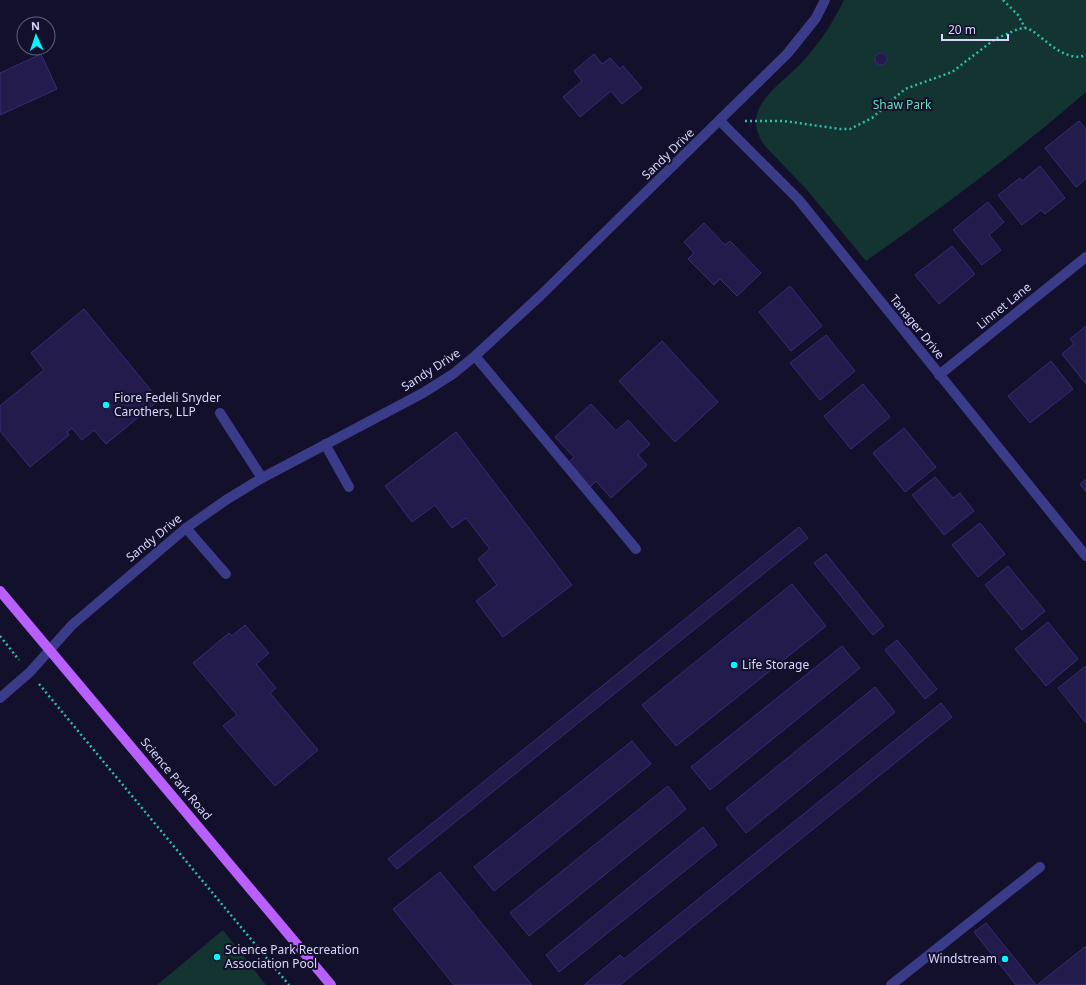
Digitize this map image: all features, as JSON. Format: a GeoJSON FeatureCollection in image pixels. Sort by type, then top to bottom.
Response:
{"type":"FeatureCollection","features":[{"type":"Feature","properties":{"kind":"main road","name":"Science Park Road"},"geometry":{"type":"LineString","coordinates":[[0,590],[331,985]]}},
{"type":"Feature","properties":{"kind":"street","name":"Sandy Drive"},"geometry":{"type":"LineString","coordinates":[[0,698],[30,672],[49,649],[72,626],[186,528],[226,500],[262,478],[422,393],[453,374],[475,356],[523,313],[788,54],[816,18],[825,0]]}},
{"type":"Feature","properties":{"kind":"street","name":"Tanager Drive"},"geometry":{"type":"LineString","coordinates":[[720,121],[798,199],[1086,556]]}},
{"type":"Feature","properties":{"kind":"street","name":"Linnet Lane"},"geometry":{"type":"LineString","coordinates":[[939,375],[1086,257]]}},
{"type":"Feature","properties":{"kind":"street"},"geometry":{"type":"LineString","coordinates":[[475,356],[636,549]]}},
{"type":"Feature","properties":{"kind":"street"},"geometry":{"type":"LineString","coordinates":[[220,413],[262,478]]}},
{"type":"Feature","properties":{"kind":"street"},"geometry":{"type":"LineString","coordinates":[[325,444],[349,487]]}},
{"type":"Feature","properties":{"kind":"street"},"geometry":{"type":"LineString","coordinates":[[186,528],[226,574]]}},
{"type":"Feature","properties":{"kind":"street"},"geometry":{"type":"LineString","coordinates":[[891,985],[1040,867]]}},
{"type":"Feature","properties":{"kind":"path"},"geometry":{"type":"LineString","coordinates":[[1003,0],[1018,15],[1025,28]]}},
{"type":"Feature","properties":{"kind":"path"},"geometry":{"type":"LineString","coordinates":[[720,121],[784,121],[840,130],[850,129],[872,118],[905,89],[952,72],[995,39],[1025,28],[1031,30],[1060,51],[1075,56],[1086,55]]}},
{"type":"Feature","properties":{"kind":"path"},"geometry":{"type":"LineString","coordinates":[[0,636],[289,985]]}},
{"type":"Feature","properties":{"kind":"green space","name":"Shaw Park"},"geometry":{"type":"Polygon","coordinates":[[[844,0],[1086,0],[1086,92],[1033,137],[978,180],[866,261],[807,190],[765,146],[756,127],[757,114],[764,99],[797,67],[821,40],[844,0]]]}},
{"type":"Feature","properties":{"kind":"green space","name":"Science Park Recreation Association Pool"},"geometry":{"type":"Polygon","coordinates":[[[223,930],[266,985],[157,985],[223,930]]]}},
{"type":"Feature","properties":{"kind":"building"},"geometry":{"type":"Polygon","coordinates":[[[879,53],[883,53],[887,59],[883,65],[879,65],[875,61],[875,57],[879,53]]]}},
{"type":"Feature","properties":{"kind":"building"},"geometry":{"type":"Polygon","coordinates":[[[594,54],[602,64],[610,58],[620,69],[623,66],[642,88],[622,104],[611,91],[580,117],[563,97],[582,81],[574,71],[594,54]]]}},
{"type":"Feature","properties":{"kind":"building"},"geometry":{"type":"Polygon","coordinates":[[[37,56],[42,56],[57,89],[0,115],[0,73],[37,56]]]}},
{"type":"Feature","properties":{"kind":"building"},"geometry":{"type":"Polygon","coordinates":[[[1079,121],[1086,129],[1086,179],[1076,187],[1045,148],[1079,121]]]}},
{"type":"Feature","properties":{"kind":"building"},"geometry":{"type":"Polygon","coordinates":[[[1040,166],[1065,198],[1045,214],[1041,210],[1022,225],[998,195],[1020,178],[1022,181],[1040,166]]]}},
{"type":"Feature","properties":{"kind":"building"},"geometry":{"type":"Polygon","coordinates":[[[988,202],[1004,222],[989,235],[1001,250],[982,265],[953,230],[988,202]]]}},
{"type":"Feature","properties":{"kind":"building"},"geometry":{"type":"Polygon","coordinates":[[[704,223],[725,245],[730,241],[761,273],[737,296],[720,279],[714,285],[688,259],[694,253],[684,242],[704,223]]]}},
{"type":"Feature","properties":{"kind":"building"},"geometry":{"type":"Polygon","coordinates":[[[952,246],[975,274],[939,304],[915,275],[952,246]]]}},
{"type":"Feature","properties":{"kind":"building"},"geometry":{"type":"Polygon","coordinates":[[[790,286],[822,326],[791,351],[759,312],[790,286]]]}},
{"type":"Feature","properties":{"kind":"building"},"geometry":{"type":"Polygon","coordinates":[[[84,309],[159,400],[106,444],[94,430],[82,440],[72,428],[67,432],[69,435],[30,467],[0,431],[0,406],[44,370],[31,353],[84,309]]]}},
{"type":"Feature","properties":{"kind":"building"},"geometry":{"type":"Polygon","coordinates":[[[1086,326],[1086,384],[1062,354],[1074,344],[1070,339],[1086,326]]]}},
{"type":"Feature","properties":{"kind":"building"},"geometry":{"type":"Polygon","coordinates":[[[826,335],[855,371],[820,400],[790,363],[826,335]]]}},
{"type":"Feature","properties":{"kind":"building"},"geometry":{"type":"Polygon","coordinates":[[[662,341],[718,402],[675,442],[619,381],[662,341]]]}},
{"type":"Feature","properties":{"kind":"building"},"geometry":{"type":"Polygon","coordinates":[[[1051,361],[1073,389],[1030,423],[1008,396],[1051,361]]]}},
{"type":"Feature","properties":{"kind":"building"},"geometry":{"type":"Polygon","coordinates":[[[863,384],[890,417],[851,449],[824,416],[863,384]]]}},
{"type":"Feature","properties":{"kind":"building"},"geometry":{"type":"Polygon","coordinates":[[[591,404],[616,431],[628,420],[650,444],[638,455],[647,465],[611,498],[596,481],[588,489],[566,465],[574,457],[555,437],[591,404]]]}},
{"type":"Feature","properties":{"kind":"building"},"geometry":{"type":"Polygon","coordinates":[[[904,428],[936,467],[905,492],[873,453],[904,428]]]}},
{"type":"Feature","properties":{"kind":"building"},"geometry":{"type":"Polygon","coordinates":[[[456,432],[572,585],[503,637],[476,601],[497,585],[478,559],[490,549],[466,518],[452,528],[435,505],[412,522],[385,486],[456,432]]]}},
{"type":"Feature","properties":{"kind":"building"},"geometry":{"type":"Polygon","coordinates":[[[935,477],[953,498],[960,493],[974,511],[944,535],[912,495],[935,477]]]}},
{"type":"Feature","properties":{"kind":"building"},"geometry":{"type":"Polygon","coordinates":[[[1086,479],[1086,492],[1080,484],[1086,479]]]}},
{"type":"Feature","properties":{"kind":"building"},"geometry":{"type":"Polygon","coordinates":[[[980,523],[1005,554],[978,577],[952,545],[980,523]]]}},
{"type":"Feature","properties":{"kind":"building"},"geometry":{"type":"Polygon","coordinates":[[[799,527],[808,538],[397,869],[388,859],[799,527]]]}},
{"type":"Feature","properties":{"kind":"building"},"geometry":{"type":"Polygon","coordinates":[[[826,554],[884,626],[873,635],[814,563],[826,554]]]}},
{"type":"Feature","properties":{"kind":"building"},"geometry":{"type":"Polygon","coordinates":[[[1008,566],[1045,611],[1022,630],[985,585],[1008,566]]]}},
{"type":"Feature","properties":{"kind":"building","name":"Life Storage"},"geometry":{"type":"Polygon","coordinates":[[[792,584],[826,626],[676,746],[642,705],[792,584]]]}},
{"type":"Feature","properties":{"kind":"building"},"geometry":{"type":"Polygon","coordinates":[[[1048,622],[1078,659],[1046,686],[1015,649],[1048,622]]]}},
{"type":"Feature","properties":{"kind":"building"},"geometry":{"type":"Polygon","coordinates":[[[245,625],[269,653],[256,664],[276,688],[270,693],[318,750],[275,786],[223,726],[237,715],[193,663],[229,633],[232,636],[245,625]]]}},
{"type":"Feature","properties":{"kind":"building"},"geometry":{"type":"Polygon","coordinates":[[[897,640],[937,689],[925,699],[885,650],[897,640]]]}},
{"type":"Feature","properties":{"kind":"building","name":"Life Storage"},"geometry":{"type":"Polygon","coordinates":[[[842,646],[860,668],[710,790],[691,767],[842,646]]]}},
{"type":"Feature","properties":{"kind":"building"},"geometry":{"type":"Polygon","coordinates":[[[1086,666],[1086,723],[1058,688],[1086,666]]]}},
{"type":"Feature","properties":{"kind":"building"},"geometry":{"type":"Polygon","coordinates":[[[875,687],[895,712],[746,833],[726,808],[875,687]]]}},
{"type":"Feature","properties":{"kind":"building"},"geometry":{"type":"Polygon","coordinates":[[[941,703],[952,717],[620,985],[584,985],[620,955],[624,959],[941,703]]]}},
{"type":"Feature","properties":{"kind":"building"},"geometry":{"type":"Polygon","coordinates":[[[632,741],[651,764],[494,891],[474,867],[632,741]]]}},
{"type":"Feature","properties":{"kind":"building"},"geometry":{"type":"Polygon","coordinates":[[[668,786],[686,809],[529,936],[510,913],[668,786]]]}},
{"type":"Feature","properties":{"kind":"building"},"geometry":{"type":"Polygon","coordinates":[[[703,827],[717,845],[559,972],[546,955],[703,827]]]}},
{"type":"Feature","properties":{"kind":"building"},"geometry":{"type":"Polygon","coordinates":[[[440,872],[532,985],[454,985],[393,909],[440,872]]]}},
{"type":"Feature","properties":{"kind":"building","name":"Windstream"},"geometry":{"type":"Polygon","coordinates":[[[986,923],[1036,985],[1016,985],[974,932],[986,923]]]}},
{"type":"Feature","properties":{"kind":"building"},"geometry":{"type":"Polygon","coordinates":[[[1086,946],[1086,985],[1037,985],[1086,946]]]}},
{"type":"Feature","properties":{"kind":"place","name":"Fiore Fedeli Snyder Carothers, LLP"},"geometry":{"type":"Point","coordinates":[106,405]}},
{"type":"Feature","properties":{"kind":"place","name":"Life Storage"},"geometry":{"type":"Point","coordinates":[734,665]}},
{"type":"Feature","properties":{"kind":"place","name":"Science Park Recreation Association Pool"},"geometry":{"type":"Point","coordinates":[217,957]}},
{"type":"Feature","properties":{"kind":"place","name":"Windstream"},"geometry":{"type":"Point","coordinates":[1005,959]}}]}
